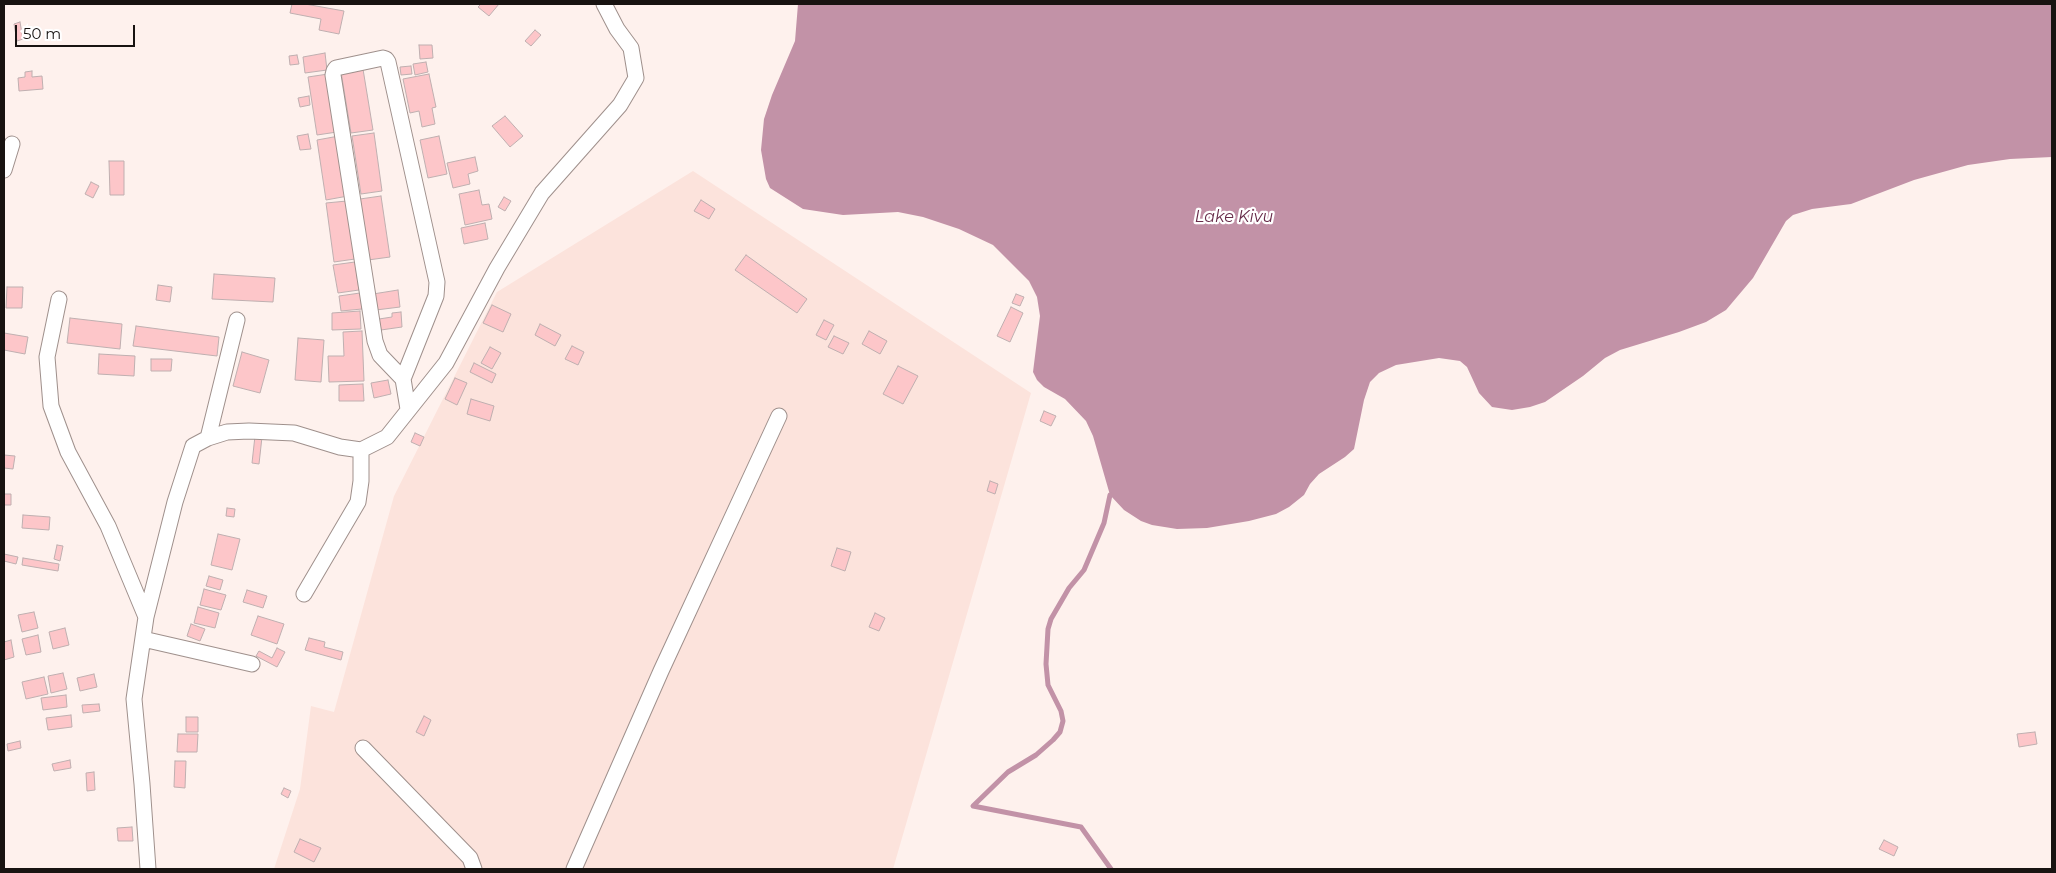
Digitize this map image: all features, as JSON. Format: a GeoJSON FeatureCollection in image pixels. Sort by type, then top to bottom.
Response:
{"type":"FeatureCollection","features":[{"type":"Feature","properties":{"kind":"street"},"geometry":{"type":"LineString","coordinates":[[148,869],[134,699],[146,617],[175,502],[192,446],[227,432],[294,433],[340,447],[361,450],[387,437],[446,363],[497,268],[542,194],[620,105],[636,78],[631,48],[617,29],[604,4]]}},
{"type":"Feature","properties":{"kind":"street"},"geometry":{"type":"LineString","coordinates":[[403,379],[380,355],[375,341],[333,75],[336,68],[383,58],[388,62],[437,282],[436,296],[403,379],[408,409]]}},
{"type":"Feature","properties":{"kind":"street"},"geometry":{"type":"LineString","coordinates":[[4,170],[12,144]]}},
{"type":"Feature","properties":{"kind":"street"},"geometry":{"type":"LineString","coordinates":[[59,298],[46,357],[51,406],[68,452],[108,526],[146,617]]}},
{"type":"Feature","properties":{"kind":"street"},"geometry":{"type":"LineString","coordinates":[[208,438],[237,320]]}},
{"type":"Feature","properties":{"kind":"street"},"geometry":{"type":"LineString","coordinates":[[574,869],[661,671],[779,416]]}},
{"type":"Feature","properties":{"kind":"street"},"geometry":{"type":"LineString","coordinates":[[304,594],[358,502],[361,481],[361,450]]}},
{"type":"Feature","properties":{"kind":"street"},"geometry":{"type":"LineString","coordinates":[[142,639],[252,664]]}},
{"type":"Feature","properties":{"kind":"street"},"geometry":{"type":"LineString","coordinates":[[363,748],[470,858],[474,869]]}},
{"type":"Feature","properties":{"kind":"shaded area"},"geometry":{"type":"Polygon","coordinates":[[[693,171],[1031,393],[893,869],[274,869],[300,789],[311,706],[334,712],[394,496],[497,292],[693,171]]]}},
{"type":"Feature","properties":{"kind":"water","name":"Lake Kivu"},"geometry":{"type":"Polygon","coordinates":[[[798,4],[2052,4],[2052,157],[2010,159],[1968,165],[1914,180],[1851,204],[1812,209],[1793,215],[1786,221],[1753,278],[1726,310],[1706,322],[1620,350],[1605,358],[1583,376],[1545,402],[1530,407],[1512,410],[1492,407],[1479,393],[1467,367],[1460,361],[1439,358],[1396,365],[1379,373],[1370,382],[1364,400],[1354,449],[1319,474],[1310,484],[1304,495],[1289,507],[1276,514],[1249,521],[1207,528],[1177,529],[1152,525],[1141,521],[1124,510],[1110,495],[1093,436],[1086,421],[1065,399],[1044,387],[1037,380],[1033,372],[1040,316],[1037,297],[1029,281],[993,245],[959,229],[923,217],[898,212],[843,215],[803,209],[770,188],[766,179],[761,150],[764,119],[795,41],[798,4]]]}},
{"type":"Feature","properties":{"kind":"building"},"geometry":{"type":"Polygon","coordinates":[[[292,4],[305,4],[344,11],[339,34],[319,30],[321,19],[290,13],[292,4]]]}},
{"type":"Feature","properties":{"kind":"building"},"geometry":{"type":"Polygon","coordinates":[[[481,4],[499,4],[489,16],[478,7],[481,4]]]}},
{"type":"Feature","properties":{"kind":"building"},"geometry":{"type":"Polygon","coordinates":[[[20,22],[23,39],[17,41],[14,24],[20,22]]]}},
{"type":"Feature","properties":{"kind":"building"},"geometry":{"type":"Polygon","coordinates":[[[535,30],[541,35],[531,46],[525,41],[535,30]]]}},
{"type":"Feature","properties":{"kind":"building"},"geometry":{"type":"Polygon","coordinates":[[[419,45],[432,45],[433,58],[420,59],[419,45]]]}},
{"type":"Feature","properties":{"kind":"building"},"geometry":{"type":"Polygon","coordinates":[[[325,53],[327,70],[305,73],[303,57],[325,53]]]}},
{"type":"Feature","properties":{"kind":"building"},"geometry":{"type":"Polygon","coordinates":[[[297,55],[299,64],[290,65],[289,56],[297,55]]]}},
{"type":"Feature","properties":{"kind":"building"},"geometry":{"type":"Polygon","coordinates":[[[426,62],[428,72],[415,75],[413,64],[426,62]]]}},
{"type":"Feature","properties":{"kind":"building"},"geometry":{"type":"Polygon","coordinates":[[[411,66],[412,74],[401,75],[400,67],[411,66]]]}},
{"type":"Feature","properties":{"kind":"building"},"geometry":{"type":"Polygon","coordinates":[[[363,69],[373,130],[351,133],[341,72],[363,69]]]}},
{"type":"Feature","properties":{"kind":"building"},"geometry":{"type":"Polygon","coordinates":[[[32,71],[32,77],[42,76],[43,89],[19,91],[18,78],[25,77],[25,72],[32,71]]]}},
{"type":"Feature","properties":{"kind":"building"},"geometry":{"type":"Polygon","coordinates":[[[328,74],[337,132],[317,135],[308,77],[328,74]]]}},
{"type":"Feature","properties":{"kind":"building"},"geometry":{"type":"Polygon","coordinates":[[[429,74],[436,107],[432,108],[435,124],[422,127],[419,111],[410,113],[403,79],[429,74]]]}},
{"type":"Feature","properties":{"kind":"building"},"geometry":{"type":"Polygon","coordinates":[[[309,96],[310,105],[300,107],[298,98],[309,96]]]}},
{"type":"Feature","properties":{"kind":"building"},"geometry":{"type":"Polygon","coordinates":[[[505,116],[523,136],[510,147],[492,126],[505,116]]]}},
{"type":"Feature","properties":{"kind":"building"},"geometry":{"type":"Polygon","coordinates":[[[374,133],[382,191],[361,194],[352,136],[374,133]]]}},
{"type":"Feature","properties":{"kind":"building"},"geometry":{"type":"Polygon","coordinates":[[[308,134],[311,149],[300,150],[297,136],[308,134]]]}},
{"type":"Feature","properties":{"kind":"building"},"geometry":{"type":"Polygon","coordinates":[[[339,136],[348,196],[326,200],[317,140],[339,136]]]}},
{"type":"Feature","properties":{"kind":"building"},"geometry":{"type":"Polygon","coordinates":[[[439,136],[447,174],[428,178],[420,140],[439,136]]]}},
{"type":"Feature","properties":{"kind":"building"},"geometry":{"type":"Polygon","coordinates":[[[475,157],[478,171],[468,174],[470,184],[453,188],[447,163],[475,157]]]}},
{"type":"Feature","properties":{"kind":"building"},"geometry":{"type":"Polygon","coordinates":[[[109,161],[124,161],[124,195],[110,195],[109,161]]]}},
{"type":"Feature","properties":{"kind":"building"},"geometry":{"type":"Polygon","coordinates":[[[91,182],[99,186],[93,198],[85,194],[91,182]]]}},
{"type":"Feature","properties":{"kind":"building"},"geometry":{"type":"Polygon","coordinates":[[[479,190],[482,205],[489,204],[492,219],[465,225],[459,194],[479,190]]]}},
{"type":"Feature","properties":{"kind":"building"},"geometry":{"type":"Polygon","coordinates":[[[381,196],[390,257],[368,260],[360,199],[381,196]]]}},
{"type":"Feature","properties":{"kind":"building"},"geometry":{"type":"Polygon","coordinates":[[[504,197],[511,201],[505,211],[498,207],[504,197]]]}},
{"type":"Feature","properties":{"kind":"building"},"geometry":{"type":"Polygon","coordinates":[[[701,200],[715,209],[709,219],[694,211],[701,200]]]}},
{"type":"Feature","properties":{"kind":"building"},"geometry":{"type":"Polygon","coordinates":[[[347,201],[355,259],[334,262],[326,203],[347,201]]]}},
{"type":"Feature","properties":{"kind":"building"},"geometry":{"type":"Polygon","coordinates":[[[485,223],[488,239],[464,244],[461,228],[485,223]]]}},
{"type":"Feature","properties":{"kind":"building"},"geometry":{"type":"Polygon","coordinates":[[[746,255],[807,299],[797,313],[735,270],[746,255]]]}},
{"type":"Feature","properties":{"kind":"building"},"geometry":{"type":"Polygon","coordinates":[[[355,262],[359,290],[338,293],[333,265],[355,262]]]}},
{"type":"Feature","properties":{"kind":"building"},"geometry":{"type":"Polygon","coordinates":[[[214,274],[275,278],[273,302],[212,299],[214,274]]]}},
{"type":"Feature","properties":{"kind":"building"},"geometry":{"type":"Polygon","coordinates":[[[158,285],[172,287],[170,302],[156,300],[158,285]]]}},
{"type":"Feature","properties":{"kind":"building"},"geometry":{"type":"Polygon","coordinates":[[[7,287],[23,287],[22,308],[6,308],[7,287]]]}},
{"type":"Feature","properties":{"kind":"building"},"geometry":{"type":"Polygon","coordinates":[[[398,290],[400,307],[376,310],[373,294],[398,290]]]}},
{"type":"Feature","properties":{"kind":"building"},"geometry":{"type":"Polygon","coordinates":[[[360,293],[362,309],[341,311],[339,296],[360,293]]]}},
{"type":"Feature","properties":{"kind":"building"},"geometry":{"type":"Polygon","coordinates":[[[1016,294],[1024,297],[1020,306],[1012,303],[1016,294]]]}},
{"type":"Feature","properties":{"kind":"building"},"geometry":{"type":"Polygon","coordinates":[[[492,305],[511,314],[503,332],[483,323],[492,305]]]}},
{"type":"Feature","properties":{"kind":"building"},"geometry":{"type":"Polygon","coordinates":[[[1011,307],[1023,313],[1010,342],[997,336],[1011,307]]]}},
{"type":"Feature","properties":{"kind":"building"},"geometry":{"type":"Polygon","coordinates":[[[360,311],[361,329],[332,330],[332,313],[360,311]]]}},
{"type":"Feature","properties":{"kind":"building"},"geometry":{"type":"Polygon","coordinates":[[[401,312],[402,327],[381,330],[379,319],[392,317],[392,313],[401,312]]]}},
{"type":"Feature","properties":{"kind":"building"},"geometry":{"type":"Polygon","coordinates":[[[70,318],[122,324],[120,349],[67,343],[70,318]]]}},
{"type":"Feature","properties":{"kind":"building"},"geometry":{"type":"Polygon","coordinates":[[[824,320],[834,325],[826,340],[816,335],[824,320]]]}},
{"type":"Feature","properties":{"kind":"building"},"geometry":{"type":"Polygon","coordinates":[[[540,324],[561,335],[555,346],[535,335],[540,324]]]}},
{"type":"Feature","properties":{"kind":"building"},"geometry":{"type":"Polygon","coordinates":[[[136,326],[219,337],[217,356],[133,346],[136,326]]]}},
{"type":"Feature","properties":{"kind":"building"},"geometry":{"type":"Polygon","coordinates":[[[362,331],[364,381],[329,382],[328,356],[344,356],[343,332],[362,331]]]}},
{"type":"Feature","properties":{"kind":"building"},"geometry":{"type":"Polygon","coordinates":[[[869,331],[887,341],[880,354],[862,344],[869,331]]]}},
{"type":"Feature","properties":{"kind":"building"},"geometry":{"type":"Polygon","coordinates":[[[4,333],[28,337],[25,354],[4,350],[4,333]]]}},
{"type":"Feature","properties":{"kind":"building"},"geometry":{"type":"Polygon","coordinates":[[[834,336],[849,343],[843,354],[828,347],[834,336]]]}},
{"type":"Feature","properties":{"kind":"building"},"geometry":{"type":"Polygon","coordinates":[[[298,338],[324,340],[321,382],[295,380],[298,338]]]}},
{"type":"Feature","properties":{"kind":"building"},"geometry":{"type":"Polygon","coordinates":[[[572,346],[584,352],[578,365],[565,359],[572,346]]]}},
{"type":"Feature","properties":{"kind":"building"},"geometry":{"type":"Polygon","coordinates":[[[490,347],[501,353],[492,369],[481,363],[490,347]]]}},
{"type":"Feature","properties":{"kind":"building"},"geometry":{"type":"Polygon","coordinates":[[[242,352],[269,360],[260,393],[233,386],[242,352]]]}},
{"type":"Feature","properties":{"kind":"building"},"geometry":{"type":"Polygon","coordinates":[[[99,354],[135,356],[134,376],[98,374],[99,354]]]}},
{"type":"Feature","properties":{"kind":"building"},"geometry":{"type":"Polygon","coordinates":[[[151,359],[172,359],[171,371],[151,371],[151,359]]]}},
{"type":"Feature","properties":{"kind":"building"},"geometry":{"type":"Polygon","coordinates":[[[474,363],[496,374],[492,383],[470,372],[474,363]]]}},
{"type":"Feature","properties":{"kind":"building"},"geometry":{"type":"Polygon","coordinates":[[[898,366],[918,376],[903,404],[883,394],[898,366]]]}},
{"type":"Feature","properties":{"kind":"building"},"geometry":{"type":"Polygon","coordinates":[[[455,378],[467,383],[457,405],[445,399],[455,378]]]}},
{"type":"Feature","properties":{"kind":"building"},"geometry":{"type":"Polygon","coordinates":[[[388,380],[391,394],[374,398],[371,383],[388,380]]]}},
{"type":"Feature","properties":{"kind":"building"},"geometry":{"type":"Polygon","coordinates":[[[363,384],[364,401],[339,401],[339,385],[363,384]]]}},
{"type":"Feature","properties":{"kind":"building"},"geometry":{"type":"Polygon","coordinates":[[[471,399],[494,406],[490,421],[467,414],[471,399]]]}},
{"type":"Feature","properties":{"kind":"building"},"geometry":{"type":"Polygon","coordinates":[[[1044,411],[1056,416],[1051,426],[1040,421],[1044,411]]]}},
{"type":"Feature","properties":{"kind":"building"},"geometry":{"type":"Polygon","coordinates":[[[415,433],[424,437],[420,446],[411,442],[415,433]]]}},
{"type":"Feature","properties":{"kind":"building"},"geometry":{"type":"Polygon","coordinates":[[[255,436],[262,437],[259,464],[252,463],[255,436]]]}},
{"type":"Feature","properties":{"kind":"building"},"geometry":{"type":"Polygon","coordinates":[[[4,455],[15,456],[13,469],[4,468],[4,455]]]}},
{"type":"Feature","properties":{"kind":"building"},"geometry":{"type":"Polygon","coordinates":[[[990,481],[998,484],[995,494],[987,491],[990,481]]]}},
{"type":"Feature","properties":{"kind":"building"},"geometry":{"type":"Polygon","coordinates":[[[4,494],[11,494],[11,505],[4,505],[4,494]]]}},
{"type":"Feature","properties":{"kind":"building"},"geometry":{"type":"Polygon","coordinates":[[[227,508],[235,509],[234,517],[226,516],[227,508]]]}},
{"type":"Feature","properties":{"kind":"building"},"geometry":{"type":"Polygon","coordinates":[[[23,515],[50,517],[49,530],[22,528],[23,515]]]}},
{"type":"Feature","properties":{"kind":"building"},"geometry":{"type":"Polygon","coordinates":[[[218,534],[240,539],[232,570],[211,565],[218,534]]]}},
{"type":"Feature","properties":{"kind":"building"},"geometry":{"type":"Polygon","coordinates":[[[57,545],[63,546],[60,561],[54,559],[57,545]]]}},
{"type":"Feature","properties":{"kind":"building"},"geometry":{"type":"Polygon","coordinates":[[[837,548],[851,552],[845,571],[831,566],[837,548]]]}},
{"type":"Feature","properties":{"kind":"building"},"geometry":{"type":"Polygon","coordinates":[[[4,554],[18,557],[16,564],[4,561],[4,554]]]}},
{"type":"Feature","properties":{"kind":"building"},"geometry":{"type":"Polygon","coordinates":[[[23,558],[59,564],[58,571],[22,565],[23,558]]]}},
{"type":"Feature","properties":{"kind":"building"},"geometry":{"type":"Polygon","coordinates":[[[209,576],[223,580],[220,590],[206,586],[209,576]]]}},
{"type":"Feature","properties":{"kind":"building"},"geometry":{"type":"Polygon","coordinates":[[[204,589],[226,595],[221,610],[200,605],[204,589]]]}},
{"type":"Feature","properties":{"kind":"building"},"geometry":{"type":"Polygon","coordinates":[[[247,590],[267,596],[263,608],[243,602],[247,590]]]}},
{"type":"Feature","properties":{"kind":"building"},"geometry":{"type":"Polygon","coordinates":[[[198,607],[219,613],[215,628],[194,623],[198,607]]]}},
{"type":"Feature","properties":{"kind":"building"},"geometry":{"type":"Polygon","coordinates":[[[34,612],[38,628],[22,632],[18,615],[34,612]]]}},
{"type":"Feature","properties":{"kind":"building"},"geometry":{"type":"Polygon","coordinates":[[[875,613],[885,618],[879,631],[869,627],[875,613]]]}},
{"type":"Feature","properties":{"kind":"building"},"geometry":{"type":"Polygon","coordinates":[[[258,616],[284,624],[277,644],[251,635],[258,616]]]}},
{"type":"Feature","properties":{"kind":"building"},"geometry":{"type":"Polygon","coordinates":[[[191,624],[205,629],[200,641],[187,636],[191,624]]]}},
{"type":"Feature","properties":{"kind":"building"},"geometry":{"type":"Polygon","coordinates":[[[65,628],[69,645],[53,649],[49,632],[65,628]]]}},
{"type":"Feature","properties":{"kind":"building"},"geometry":{"type":"Polygon","coordinates":[[[38,635],[41,652],[26,655],[22,639],[38,635]]]}},
{"type":"Feature","properties":{"kind":"building"},"geometry":{"type":"Polygon","coordinates":[[[309,638],[325,642],[324,647],[343,652],[341,660],[305,650],[309,638]]]}},
{"type":"Feature","properties":{"kind":"building"},"geometry":{"type":"Polygon","coordinates":[[[11,640],[14,657],[4,660],[4,642],[11,640]]]}},
{"type":"Feature","properties":{"kind":"building"},"geometry":{"type":"Polygon","coordinates":[[[277,648],[285,652],[277,667],[256,656],[259,651],[272,658],[277,648]]]}},
{"type":"Feature","properties":{"kind":"building"},"geometry":{"type":"Polygon","coordinates":[[[63,673],[67,689],[51,693],[48,676],[63,673]]]}},
{"type":"Feature","properties":{"kind":"building"},"geometry":{"type":"Polygon","coordinates":[[[94,674],[97,687],[80,691],[77,678],[94,674]]]}},
{"type":"Feature","properties":{"kind":"building"},"geometry":{"type":"Polygon","coordinates":[[[44,677],[48,694],[26,699],[22,682],[44,677]]]}},
{"type":"Feature","properties":{"kind":"building"},"geometry":{"type":"Polygon","coordinates":[[[66,695],[67,707],[43,710],[41,698],[66,695]]]}},
{"type":"Feature","properties":{"kind":"building"},"geometry":{"type":"Polygon","coordinates":[[[99,704],[100,711],[83,713],[82,705],[99,704]]]}},
{"type":"Feature","properties":{"kind":"building"},"geometry":{"type":"Polygon","coordinates":[[[71,715],[72,727],[48,730],[46,718],[71,715]]]}},
{"type":"Feature","properties":{"kind":"building"},"geometry":{"type":"Polygon","coordinates":[[[424,716],[431,720],[424,736],[416,732],[424,716]]]}},
{"type":"Feature","properties":{"kind":"building"},"geometry":{"type":"Polygon","coordinates":[[[186,717],[198,717],[198,732],[186,732],[186,717]]]}},
{"type":"Feature","properties":{"kind":"building"},"geometry":{"type":"Polygon","coordinates":[[[2035,732],[2037,744],[2019,747],[2017,734],[2035,732]]]}},
{"type":"Feature","properties":{"kind":"building"},"geometry":{"type":"Polygon","coordinates":[[[178,734],[198,734],[197,752],[177,752],[178,734]]]}},
{"type":"Feature","properties":{"kind":"building"},"geometry":{"type":"Polygon","coordinates":[[[20,741],[21,748],[8,751],[7,744],[20,741]]]}},
{"type":"Feature","properties":{"kind":"building"},"geometry":{"type":"Polygon","coordinates":[[[70,760],[71,768],[54,771],[52,764],[70,760]]]}},
{"type":"Feature","properties":{"kind":"building"},"geometry":{"type":"Polygon","coordinates":[[[175,761],[186,761],[185,788],[174,787],[175,761]]]}},
{"type":"Feature","properties":{"kind":"building"},"geometry":{"type":"Polygon","coordinates":[[[94,772],[95,790],[87,791],[86,773],[94,772]]]}},
{"type":"Feature","properties":{"kind":"building"},"geometry":{"type":"Polygon","coordinates":[[[284,788],[291,791],[288,798],[281,794],[284,788]]]}},
{"type":"Feature","properties":{"kind":"building"},"geometry":{"type":"Polygon","coordinates":[[[132,827],[133,841],[118,841],[117,828],[132,827]]]}},
{"type":"Feature","properties":{"kind":"building"},"geometry":{"type":"Polygon","coordinates":[[[300,839],[321,848],[314,862],[294,852],[300,839]]]}},
{"type":"Feature","properties":{"kind":"building"},"geometry":{"type":"Polygon","coordinates":[[[1884,840],[1898,847],[1894,856],[1879,849],[1884,840]]]}},
{"type":"Feature","properties":{"kind":"waterway"},"geometry":{"type":"LineString","coordinates":[[1110,495],[1104,523],[1084,570],[1069,588],[1051,619],[1048,629],[1046,664],[1048,685],[1061,711],[1063,721],[1060,732],[1036,755],[1008,772],[973,806],[1081,827],[1111,869]]}}]}
